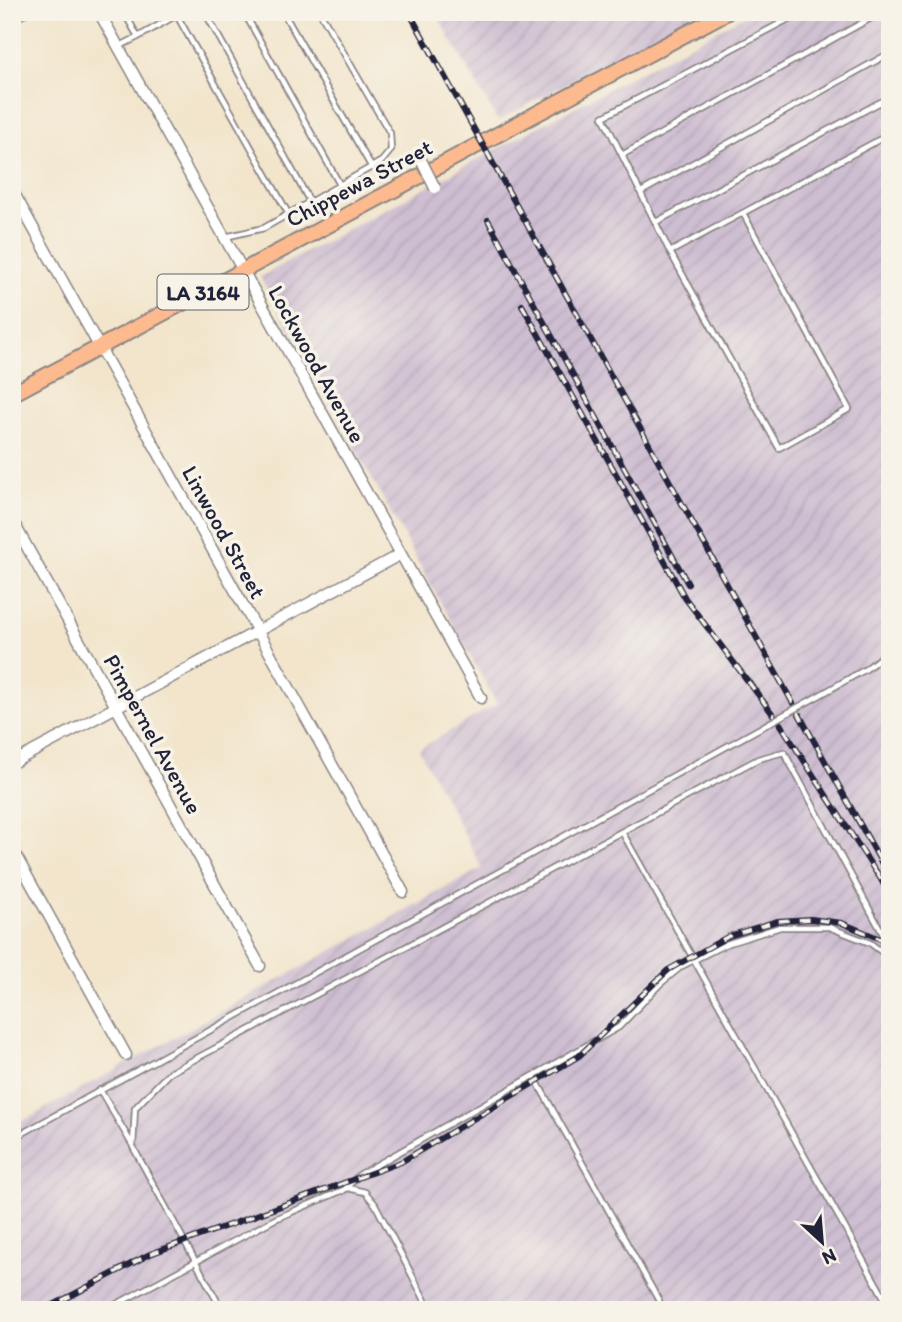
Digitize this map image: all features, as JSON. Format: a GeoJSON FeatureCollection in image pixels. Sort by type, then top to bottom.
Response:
{"type":"FeatureCollection","features":[{"type":"Feature","properties":{"kind":"main road","name":"Chippewa Street"},"geometry":{"type":"LineString","coordinates":[[12,394],[727,12]]}},
{"type":"Feature","properties":{"kind":"street"},"geometry":{"type":"LineString","coordinates":[[12,18],[23,12]]}},
{"type":"Feature","properties":{"kind":"street","name":"Lockwood Avenue"},"geometry":{"type":"LineString","coordinates":[[99,12],[481,698]]}},
{"type":"Feature","properties":{"kind":"street"},"geometry":{"type":"LineString","coordinates":[[417,152],[435,188]]}},
{"type":"Feature","properties":{"kind":"street","name":"Linwood Street"},"geometry":{"type":"LineString","coordinates":[[12,190],[403,892]]}},
{"type":"Feature","properties":{"kind":"street","name":"Pimpernel Avenue"},"geometry":{"type":"LineString","coordinates":[[12,520],[260,966]]}},
{"type":"Feature","properties":{"kind":"street"},"geometry":{"type":"LineString","coordinates":[[12,763],[401,554]]}},
{"type":"Feature","properties":{"kind":"street"},"geometry":{"type":"LineString","coordinates":[[12,849],[126,1055]]}},
{"type":"Feature","properties":{"kind":"lane"},"geometry":{"type":"LineString","coordinates":[[124,12],[138,37]]}},
{"type":"Feature","properties":{"kind":"lane"},"geometry":{"type":"LineString","coordinates":[[118,47],[182,12]]}},
{"type":"Feature","properties":{"kind":"lane"},"geometry":{"type":"LineString","coordinates":[[205,12],[310,202]]}},
{"type":"Feature","properties":{"kind":"lane"},"geometry":{"type":"LineString","coordinates":[[244,12],[340,186]]}},
{"type":"Feature","properties":{"kind":"lane"},"geometry":{"type":"LineString","coordinates":[[282,12],[372,167]]}},
{"type":"Feature","properties":{"kind":"lane"},"geometry":{"type":"LineString","coordinates":[[224,237],[264,228],[372,167],[391,150],[390,132],[320,12]]}},
{"type":"Feature","properties":{"kind":"lane"},"geometry":{"type":"LineString","coordinates":[[743,213],[849,409],[779,448],[670,252],[603,117],[803,12]]}},
{"type":"Feature","properties":{"kind":"lane"},"geometry":{"type":"LineString","coordinates":[[622,155],[882,12]]}},
{"type":"Feature","properties":{"kind":"lane"},"geometry":{"type":"LineString","coordinates":[[176,14],[288,213]]}},
{"type":"Feature","properties":{"kind":"lane"},"geometry":{"type":"LineString","coordinates":[[641,192],[890,53]]}},
{"type":"Feature","properties":{"kind":"lane"},"geometry":{"type":"LineString","coordinates":[[656,222],[890,97]]}},
{"type":"Feature","properties":{"kind":"lane"},"geometry":{"type":"LineString","coordinates":[[670,252],[890,134]]}},
{"type":"Feature","properties":{"kind":"lane"},"geometry":{"type":"LineString","coordinates":[[12,1139],[832,689],[866,669],[890,650]]}},
{"type":"Feature","properties":{"kind":"lane"},"geometry":{"type":"LineString","coordinates":[[133,1147],[135,1108],[169,1073],[758,759],[784,752],[890,947]]}},
{"type":"Feature","properties":{"kind":"lane"},"geometry":{"type":"LineString","coordinates":[[622,832],[889,1305],[878,1310]]}},
{"type":"Feature","properties":{"kind":"lane"},"geometry":{"type":"LineString","coordinates":[[343,1191],[359,1175],[535,1078],[620,1027],[660,984],[695,960],[726,944],[780,927],[829,927],[870,943],[890,958]]}},
{"type":"Feature","properties":{"kind":"lane"},"geometry":{"type":"LineString","coordinates":[[535,1078],[664,1310]]}},
{"type":"Feature","properties":{"kind":"lane"},"geometry":{"type":"LineString","coordinates":[[100,1090],[222,1310]]}},
{"type":"Feature","properties":{"kind":"lane"},"geometry":{"type":"LineString","coordinates":[[107,1310],[275,1219],[348,1188],[365,1192],[374,1205],[430,1310]]}},
{"type":"Feature","properties":{"kind":"shaded area"},"geometry":{"type":"Polygon","coordinates":[[[435,12],[698,12],[498,121],[435,12]]]}},
{"type":"Feature","properties":{"kind":"shaded area"},"geometry":{"type":"Polygon","coordinates":[[[751,12],[890,12],[890,1310],[12,1310],[12,1127],[482,868],[419,749],[497,704],[260,277],[751,12]]]}},
{"type":"Feature","properties":{"kind":"railway"},"geometry":{"type":"LineString","coordinates":[[409,12],[890,878]]}},
{"type":"Feature","properties":{"kind":"railway"},"geometry":{"type":"LineString","coordinates":[[488,220],[688,584]]}},
{"type":"Feature","properties":{"kind":"railway"},"geometry":{"type":"LineString","coordinates":[[522,305],[685,598],[781,725],[877,874]]}},
{"type":"Feature","properties":{"kind":"railway"},"geometry":{"type":"LineString","coordinates":[[876,871],[890,895]]}},
{"type":"Feature","properties":{"kind":"railway"},"geometry":{"type":"LineString","coordinates":[[44,1310],[150,1254],[401,1162],[579,1056],[668,970],[729,936],[777,921],[811,919],[842,923],[890,943]]}}]}
